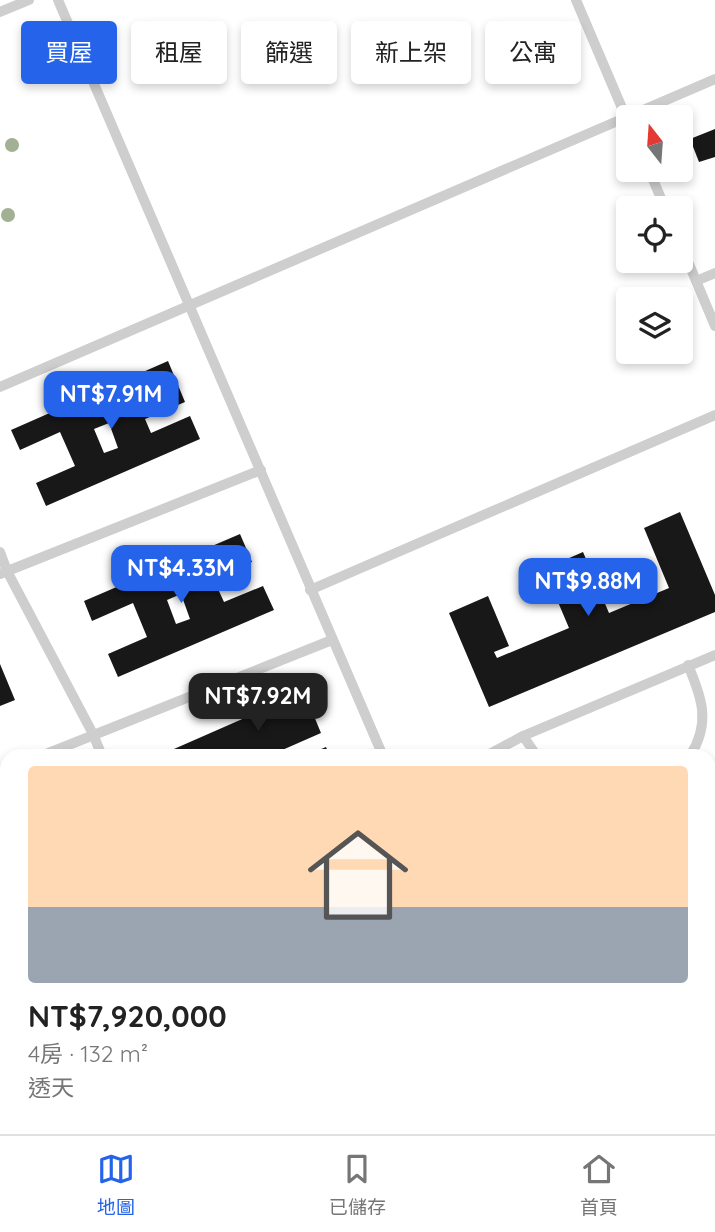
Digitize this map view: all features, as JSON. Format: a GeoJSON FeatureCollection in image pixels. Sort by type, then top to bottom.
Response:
{"type":"FeatureCollection","features":[{"type":"Feature","properties":{"kind":"lane"},"geometry":{"type":"LineString","coordinates":[[0,12],[29,0]]}},
{"type":"Feature","properties":{"kind":"lane"},"geometry":{"type":"LineString","coordinates":[[58,0],[380,749]]}},
{"type":"Feature","properties":{"kind":"lane"},"geometry":{"type":"LineString","coordinates":[[576,0],[621,105]]}},
{"type":"Feature","properties":{"kind":"lane"},"geometry":{"type":"LineString","coordinates":[[659,105],[715,79]]}},
{"type":"Feature","properties":{"kind":"lane"},"geometry":{"type":"LineString","coordinates":[[0,387],[616,125]]}},
{"type":"Feature","properties":{"kind":"lane"},"geometry":{"type":"LineString","coordinates":[[693,273],[715,326]]}},
{"type":"Feature","properties":{"kind":"lane"},"geometry":{"type":"LineString","coordinates":[[696,281],[715,273]]}},
{"type":"Feature","properties":{"kind":"lane"},"geometry":{"type":"LineString","coordinates":[[310,590],[715,415]]}},
{"type":"Feature","properties":{"kind":"lane"},"geometry":{"type":"LineString","coordinates":[[4,572],[261,470]]}},
{"type":"Feature","properties":{"kind":"lane"},"geometry":{"type":"LineString","coordinates":[[0,552],[4,572],[99,749]]}},
{"type":"Feature","properties":{"kind":"lane"},"geometry":{"type":"LineString","coordinates":[[58,749],[332,640]]}},
{"type":"Feature","properties":{"kind":"lane"},"geometry":{"type":"LineString","coordinates":[[499,749],[523,736],[715,655]]}},
{"type":"Feature","properties":{"kind":"lane"},"geometry":{"type":"LineString","coordinates":[[688,665],[702,698],[703,724],[695,749]]}},
{"type":"Feature","properties":{"kind":"lane"},"geometry":{"type":"LineString","coordinates":[[523,736],[532,749]]}},
{"type":"Feature","properties":{"kind":"building"},"geometry":{"type":"Polygon","coordinates":[[[715,129],[715,157],[699,162],[693,147],[693,138],[715,129]]]}},
{"type":"Feature","properties":{"kind":"building"},"geometry":{"type":"Polygon","coordinates":[[[168,361],[185,402],[145,419],[151,433],[190,416],[200,439],[46,506],[36,483],[75,466],[60,432],[20,450],[11,430],[168,361]],[[109,423],[94,429],[104,453],[118,448],[109,423]]]}},
{"type":"Feature","properties":{"kind":"building"},"geometry":{"type":"Polygon","coordinates":[[[680,512],[715,595],[715,612],[489,707],[449,613],[488,596],[509,646],[494,652],[497,658],[569,628],[544,569],[583,552],[609,613],[669,588],[644,528],[680,512]]]}},
{"type":"Feature","properties":{"kind":"building"},"geometry":{"type":"Polygon","coordinates":[[[240,534],[252,562],[213,578],[224,602],[263,586],[274,610],[118,677],[108,654],[147,637],[133,603],[92,621],[84,601],[240,534]],[[181,594],[167,600],[176,624],[190,619],[181,594]]]}},
{"type":"Feature","properties":{"kind":"building"},"geometry":{"type":"Polygon","coordinates":[[[0,664],[15,700],[0,706],[0,664]]]}},
{"type":"Feature","properties":{"kind":"building"},"geometry":{"type":"Polygon","coordinates":[[[304,692],[321,733],[285,749],[174,749],[304,692]]]}}]}
